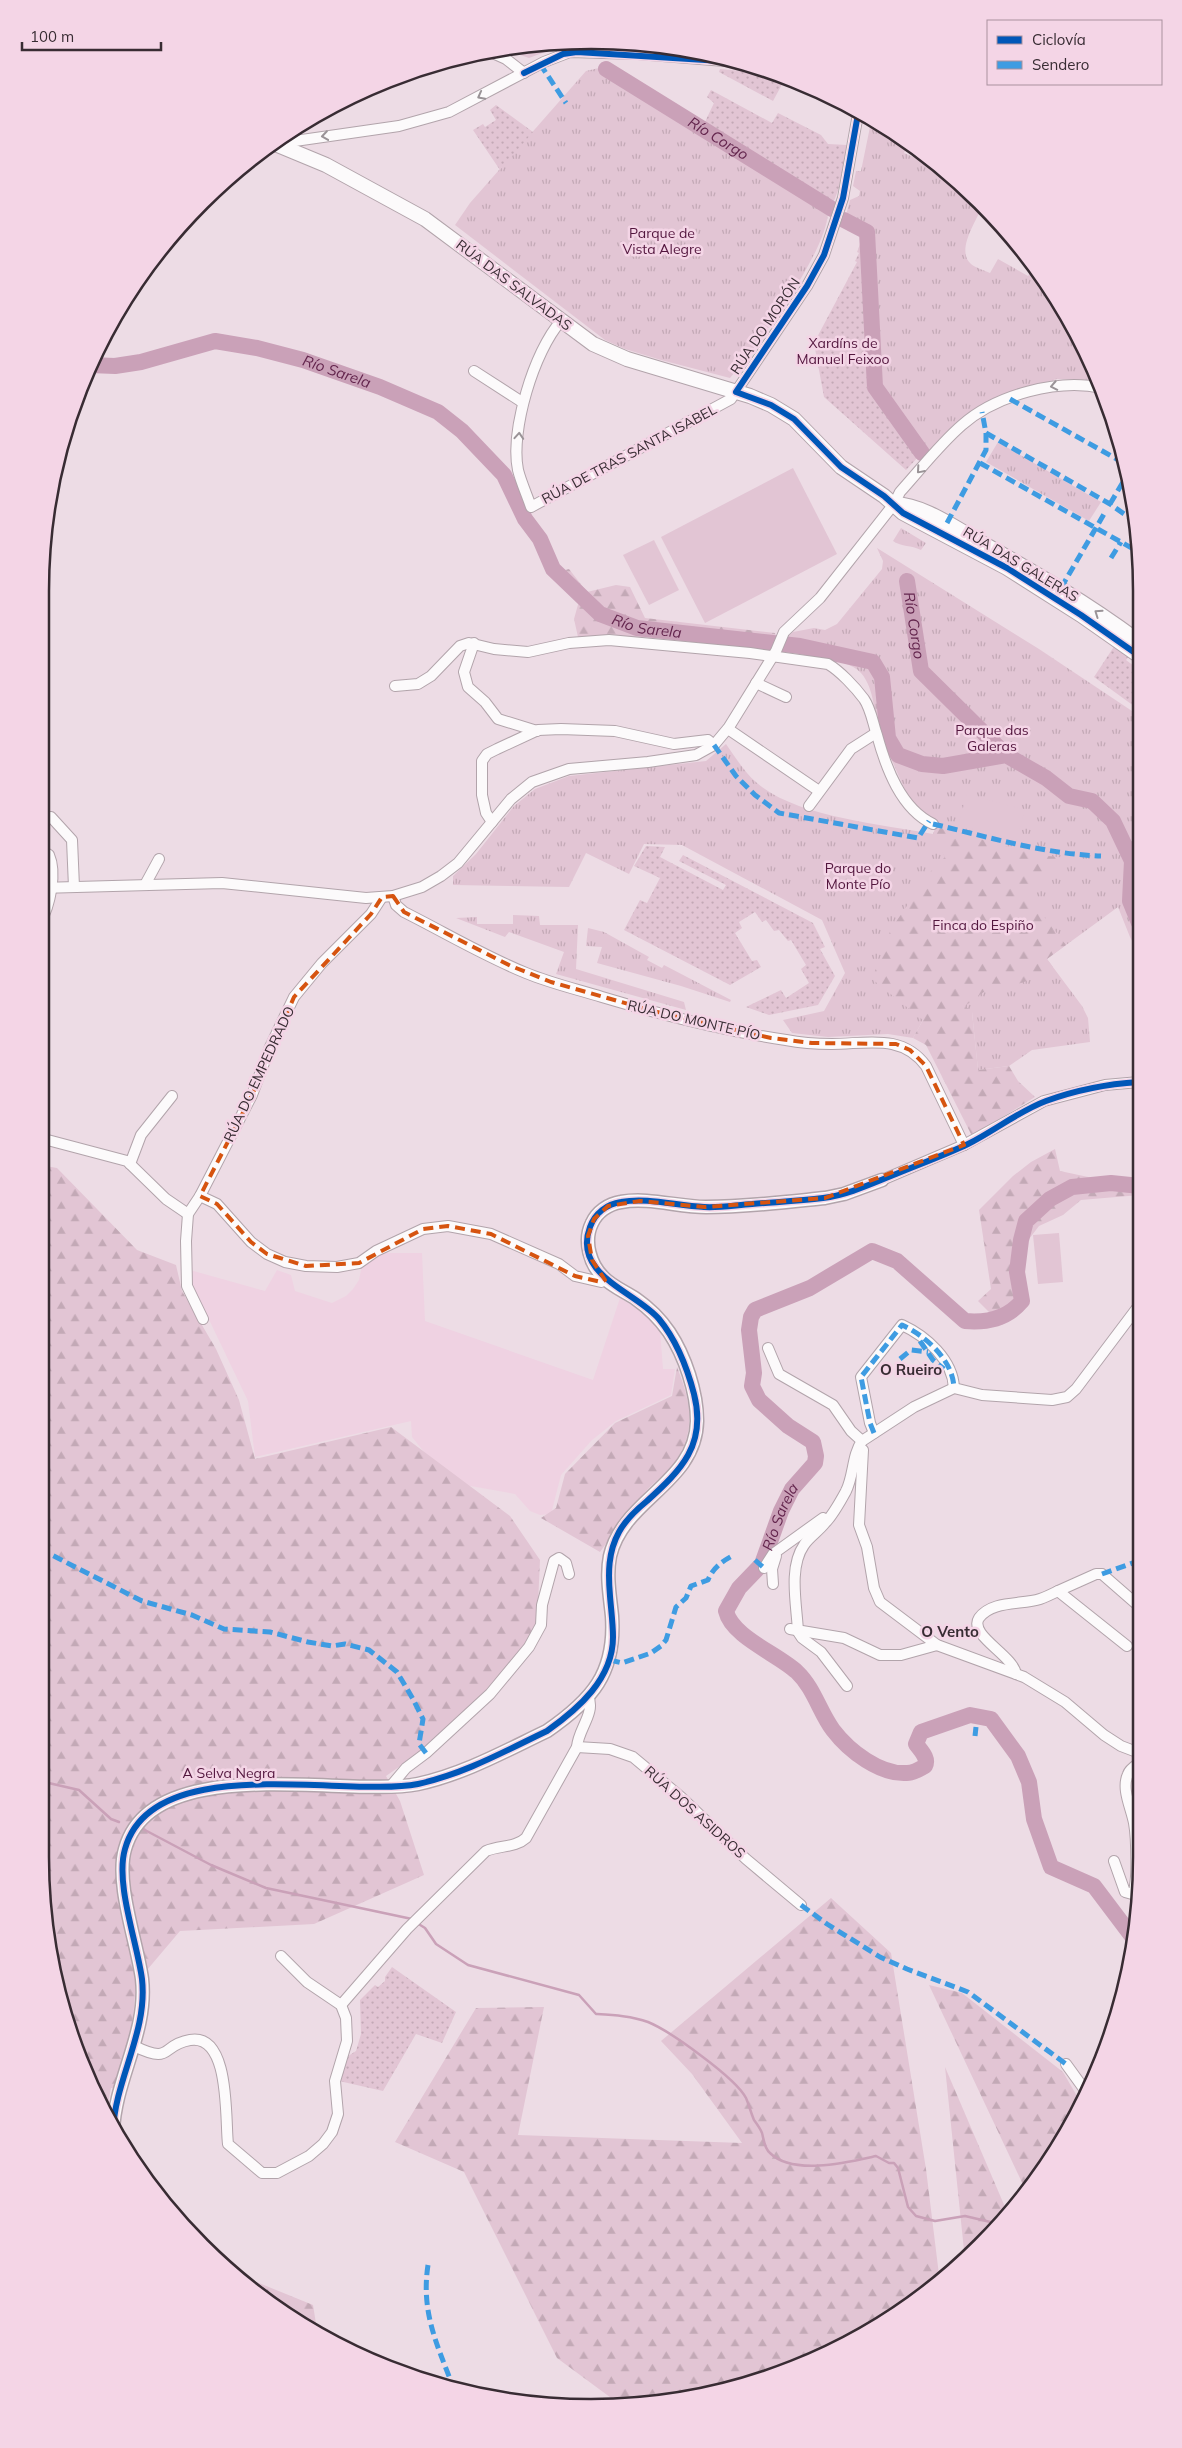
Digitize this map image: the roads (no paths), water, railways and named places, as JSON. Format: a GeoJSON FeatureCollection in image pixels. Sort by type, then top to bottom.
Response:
{"type":"FeatureCollection","features":[{"type":"Feature","properties":{"kind":"main road","name":"RÚA DAS SALVADAS"},"geometry":{"type":"LineString","coordinates":[[281,146],[313,159],[379,192],[425,219],[593,344],[618,356],[730,390]]}},
{"type":"Feature","properties":{"kind":"main road","name":"RÚA DO MORÓN"},"geometry":{"type":"LineString","coordinates":[[730,390],[770,405],[794,419],[841,467],[894,504]]}},
{"type":"Feature","properties":{"kind":"main road","name":"RÚA DAS GALERAS"},"geometry":{"type":"LineString","coordinates":[[894,504],[903,513],[1007,568],[1133,648]]}},
{"type":"Feature","properties":{"kind":"street"},"geometry":{"type":"LineString","coordinates":[[289,141],[399,126],[449,112],[563,54],[577,52],[700,60]]}},
{"type":"Feature","properties":{"kind":"street"},"geometry":{"type":"LineString","coordinates":[[499,57],[512,63],[520,75]]}},
{"type":"Feature","properties":{"kind":"street","name":"RÚA DO MORÓN"},"geometry":{"type":"LineString","coordinates":[[730,390],[807,286],[824,255],[843,198],[857,119]]}},
{"type":"Feature","properties":{"kind":"street"},"geometry":{"type":"LineString","coordinates":[[474,371],[522,402],[534,371],[554,330],[561,321]]}},
{"type":"Feature","properties":{"kind":"street"},"geometry":{"type":"LineString","coordinates":[[49,888],[222,883],[351,898],[393,896],[431,883],[452,868],[469,851],[516,794],[544,776],[569,769],[696,755],[714,746],[728,729],[774,654],[784,632],[820,598],[894,504],[900,492],[963,424],[1000,402],[1065,384],[1093,387]]}},
{"type":"Feature","properties":{"kind":"street","name":"RÚA DE TRAS SANTA ISABEL"},"geometry":{"type":"LineString","coordinates":[[522,402],[518,470],[531,506],[706,414],[731,398],[730,390]]}},
{"type":"Feature","properties":{"kind":"street"},"geometry":{"type":"LineString","coordinates":[[395,686],[418,684],[431,676],[460,646],[474,644],[494,649],[528,652],[569,643],[609,640],[774,654],[821,662],[834,668],[864,699],[897,785],[911,810],[933,824]]}},
{"type":"Feature","properties":{"kind":"street"},"geometry":{"type":"LineString","coordinates":[[474,644],[464,672],[468,688],[485,702],[498,719],[536,731]]}},
{"type":"Feature","properties":{"kind":"street"},"geometry":{"type":"LineString","coordinates":[[756,683],[786,697]]}},
{"type":"Feature","properties":{"kind":"street"},"geometry":{"type":"LineString","coordinates":[[492,822],[486,812],[482,795],[482,760],[487,754],[536,731],[561,729],[601,730],[674,744],[708,740],[714,746]]}},
{"type":"Feature","properties":{"kind":"street"},"geometry":{"type":"LineString","coordinates":[[728,729],[819,791]]}},
{"type":"Feature","properties":{"kind":"street"},"geometry":{"type":"LineString","coordinates":[[809,806],[851,749],[876,733]]}},
{"type":"Feature","properties":{"kind":"street"},"geometry":{"type":"LineString","coordinates":[[51,817],[72,840],[74,886]]}},
{"type":"Feature","properties":{"kind":"street"},"geometry":{"type":"LineString","coordinates":[[146,884],[159,859]]}},
{"type":"Feature","properties":{"kind":"street","name":"RÚA DO MONTE PÍO"},"geometry":{"type":"LineString","coordinates":[[393,896],[396,905],[404,912],[511,966],[538,978],[622,1003],[674,1017],[783,1040],[832,1044],[880,1042],[903,1046],[917,1055],[926,1066],[964,1146]]}},
{"type":"Feature","properties":{"kind":"street","name":"RÚA DO EMPEDRADO"},"geometry":{"type":"LineString","coordinates":[[188,1214],[200,1196],[252,1095],[270,1047],[294,997],[322,963],[371,914],[382,897]]}},
{"type":"Feature","properties":{"kind":"street"},"geometry":{"type":"LineString","coordinates":[[115,2116],[134,2046],[142,2007],[142,1980],[122,1868],[125,1848],[129,1838],[148,1813],[189,1794],[224,1786],[288,1783],[390,1787],[417,1784],[459,1773],[547,1731],[574,1710],[588,1696],[605,1671],[612,1647],[608,1572],[615,1539],[629,1518],[683,1466],[690,1453],[697,1423],[695,1398],[686,1368],[670,1334],[657,1317],[637,1300],[606,1280],[592,1260],[588,1250],[588,1236],[594,1219],[608,1206],[622,1202],[640,1201],[705,1207],[801,1200],[844,1194],[964,1146],[1044,1101],[1105,1085],[1133,1083]]}},
{"type":"Feature","properties":{"kind":"street"},"geometry":{"type":"LineString","coordinates":[[130,1164],[141,1135],[172,1096]]}},
{"type":"Feature","properties":{"kind":"street"},"geometry":{"type":"LineString","coordinates":[[49,1141],[130,1164],[166,1199],[188,1214],[186,1241],[187,1286],[203,1319]]}},
{"type":"Feature","properties":{"kind":"street"},"geometry":{"type":"LineString","coordinates":[[200,1196],[217,1204],[251,1242],[267,1254],[285,1262],[306,1266],[337,1267],[359,1263],[376,1251],[423,1229],[448,1226],[491,1234],[559,1264],[575,1276],[601,1282],[606,1280]]}},
{"type":"Feature","properties":{"kind":"street"},"geometry":{"type":"LineString","coordinates":[[794,1631],[798,1556],[804,1544],[827,1522],[846,1490],[858,1447],[862,1440],[914,1407],[954,1388],[982,1395],[1020,1399],[1052,1400],[1067,1397],[1076,1389],[1133,1313]]}},
{"type":"Feature","properties":{"kind":"street"},"geometry":{"type":"LineString","coordinates":[[874,1433],[861,1377],[902,1326],[932,1345],[954,1377],[954,1388]]}},
{"type":"Feature","properties":{"kind":"street"},"geometry":{"type":"LineString","coordinates":[[768,1348],[779,1374],[834,1405],[851,1431],[862,1440]]}},
{"type":"Feature","properties":{"kind":"street"},"geometry":{"type":"LineString","coordinates":[[862,1440],[859,1525],[867,1546],[874,1588],[880,1602],[937,1644],[1024,1677],[1066,1702],[1104,1735],[1133,1751]]}},
{"type":"Feature","properties":{"kind":"street"},"geometry":{"type":"LineString","coordinates":[[764,1568],[773,1554],[834,1510]]}},
{"type":"Feature","properties":{"kind":"street"},"geometry":{"type":"LineString","coordinates":[[772,1584],[772,1569],[776,1556],[783,1548]]}},
{"type":"Feature","properties":{"kind":"street"},"geometry":{"type":"LineString","coordinates":[[390,1787],[406,1768],[426,1753],[490,1694],[529,1647],[541,1625],[542,1605],[554,1562],[559,1558],[566,1562],[569,1574]]}},
{"type":"Feature","properties":{"kind":"street"},"geometry":{"type":"LineString","coordinates":[[1016,1674],[1015,1666],[980,1633],[976,1625],[983,1614],[996,1607],[1040,1599],[1096,1574],[1102,1574],[1133,1601]]}},
{"type":"Feature","properties":{"kind":"street"},"geometry":{"type":"LineString","coordinates":[[1058,1591],[1127,1646]]}},
{"type":"Feature","properties":{"kind":"street"},"geometry":{"type":"LineString","coordinates":[[794,1631],[844,1638],[880,1655],[901,1655],[937,1644]]}},
{"type":"Feature","properties":{"kind":"street"},"geometry":{"type":"LineString","coordinates":[[794,1631],[821,1652],[846,1686]]}},
{"type":"Feature","properties":{"kind":"street"},"geometry":{"type":"LineString","coordinates":[[341,2006],[413,1922],[486,1851],[500,1846],[513,1846],[526,1838],[577,1747],[578,1738],[592,1703],[588,1696]]}},
{"type":"Feature","properties":{"kind":"street","name":"RÚA DOS ASIDROS"},"geometry":{"type":"LineString","coordinates":[[577,1747],[610,1749],[633,1757],[681,1797],[746,1859],[801,1905]]}},
{"type":"Feature","properties":{"kind":"street"},"geometry":{"type":"LineString","coordinates":[[1133,1765],[1129,1770],[1126,1783],[1127,1800],[1133,1821]]}},
{"type":"Feature","properties":{"kind":"street"},"geometry":{"type":"LineString","coordinates":[[1114,1861],[1125,1892],[1132,1894]]}},
{"type":"Feature","properties":{"kind":"street"},"geometry":{"type":"LineString","coordinates":[[134,2046],[156,2055],[162,2054],[189,2040],[200,2040],[211,2048],[218,2058],[227,2105],[228,2144],[262,2173],[277,2173],[309,2156],[323,2144],[336,2125],[338,2114],[335,2081],[346,2041],[346,2018],[341,2006],[307,1982],[281,1956]]}},
{"type":"Feature","properties":{"kind":"street"},"geometry":{"type":"LineString","coordinates":[[1066,2064],[1082,2086]]}},
{"type":"Feature","properties":{"kind":"waterway","name":"Río Corgo"},"geometry":{"type":"LineString","coordinates":[[606,69],[832,209]]}},
{"type":"Feature","properties":{"kind":"waterway","name":"Río Corgo"},"geometry":{"type":"LineString","coordinates":[[844,220],[867,232],[875,387],[922,453]]}},
{"type":"Feature","properties":{"kind":"waterway","name":"Río Sarela"},"geometry":{"type":"LineString","coordinates":[[98,365],[115,366],[141,362],[215,341],[257,348],[303,360],[380,387],[438,412],[462,431],[504,475],[525,519],[540,539],[553,569],[600,614],[637,628],[800,646],[873,662],[882,677],[888,738],[898,755],[922,764],[943,766],[1006,755],[1046,778],[1069,796],[1092,801],[1113,821],[1132,861],[1130,901],[1133,908]]}},
{"type":"Feature","properties":{"kind":"waterway","name":"Río Corgo"},"geometry":{"type":"LineString","coordinates":[[907,581],[921,671],[1006,755]]}},
{"type":"Feature","properties":{"kind":"waterway","name":"Río Sarela"},"geometry":{"type":"LineString","coordinates":[[1128,1932],[1094,1886],[1051,1867],[1034,1819],[1029,1782],[1018,1756],[991,1719],[970,1715],[921,1732],[916,1744],[925,1757],[926,1763],[925,1766],[916,1771],[897,1773],[876,1766],[856,1753],[833,1730],[803,1678],[789,1665],[746,1637],[730,1620],[726,1611],[739,1588],[762,1564],[781,1511],[792,1489],[815,1463],[816,1456],[813,1442],[788,1426],[759,1400],[752,1386],[754,1373],[749,1330],[751,1317],[755,1310],[810,1288],[872,1251],[897,1261],[965,1321],[989,1320],[1003,1316],[1022,1301],[1017,1272],[1021,1240],[1026,1221],[1050,1199],[1072,1187],[1111,1183],[1133,1185]]}},
{"type":"Feature","properties":{"kind":"waterway"},"geometry":{"type":"LineString","coordinates":[[49,1783],[79,1790],[111,1819],[119,1822]]}},
{"type":"Feature","properties":{"kind":"waterway"},"geometry":{"type":"LineString","coordinates":[[143,1829],[211,1865],[266,1888],[412,1919]]}},
{"type":"Feature","properties":{"kind":"waterway"},"geometry":{"type":"LineString","coordinates":[[417,1923],[425,1928],[436,1944],[468,1965],[579,1995],[596,2014],[642,2020],[671,2035],[702,2056],[740,2089],[761,2131],[766,2149],[780,2160],[807,2166],[837,2164],[876,2156],[889,2163],[894,2163],[898,2168],[908,2207],[916,2216],[935,2221],[965,2216],[992,2222]]}},
{"type":"Feature","properties":{"kind":"district","name":"O Rueiro"},"geometry":{"type":"Point","coordinates":[911,1370]}},
{"type":"Feature","properties":{"kind":"district","name":"O Vento"},"geometry":{"type":"Point","coordinates":[950,1632]}},
{"type":"Feature","properties":{"kind":"park label","name":"Parque de Vista Alegre"},"geometry":{"type":"Point","coordinates":[662,242]}},
{"type":"Feature","properties":{"kind":"park label","name":"Xardíns de Manuel Feixoo"},"geometry":{"type":"Point","coordinates":[843,352]}},
{"type":"Feature","properties":{"kind":"park label","name":"Parque das Galeras"},"geometry":{"type":"Point","coordinates":[992,738]}},
{"type":"Feature","properties":{"kind":"park label","name":"Parque do Monte Pío"},"geometry":{"type":"Point","coordinates":[858,876]}},
{"type":"Feature","properties":{"kind":"park label","name":"Finca do Espiño"},"geometry":{"type":"Point","coordinates":[983,925]}},
{"type":"Feature","properties":{"kind":"park label","name":"A Selva Negra"},"geometry":{"type":"Point","coordinates":[229,1773]}}]}
